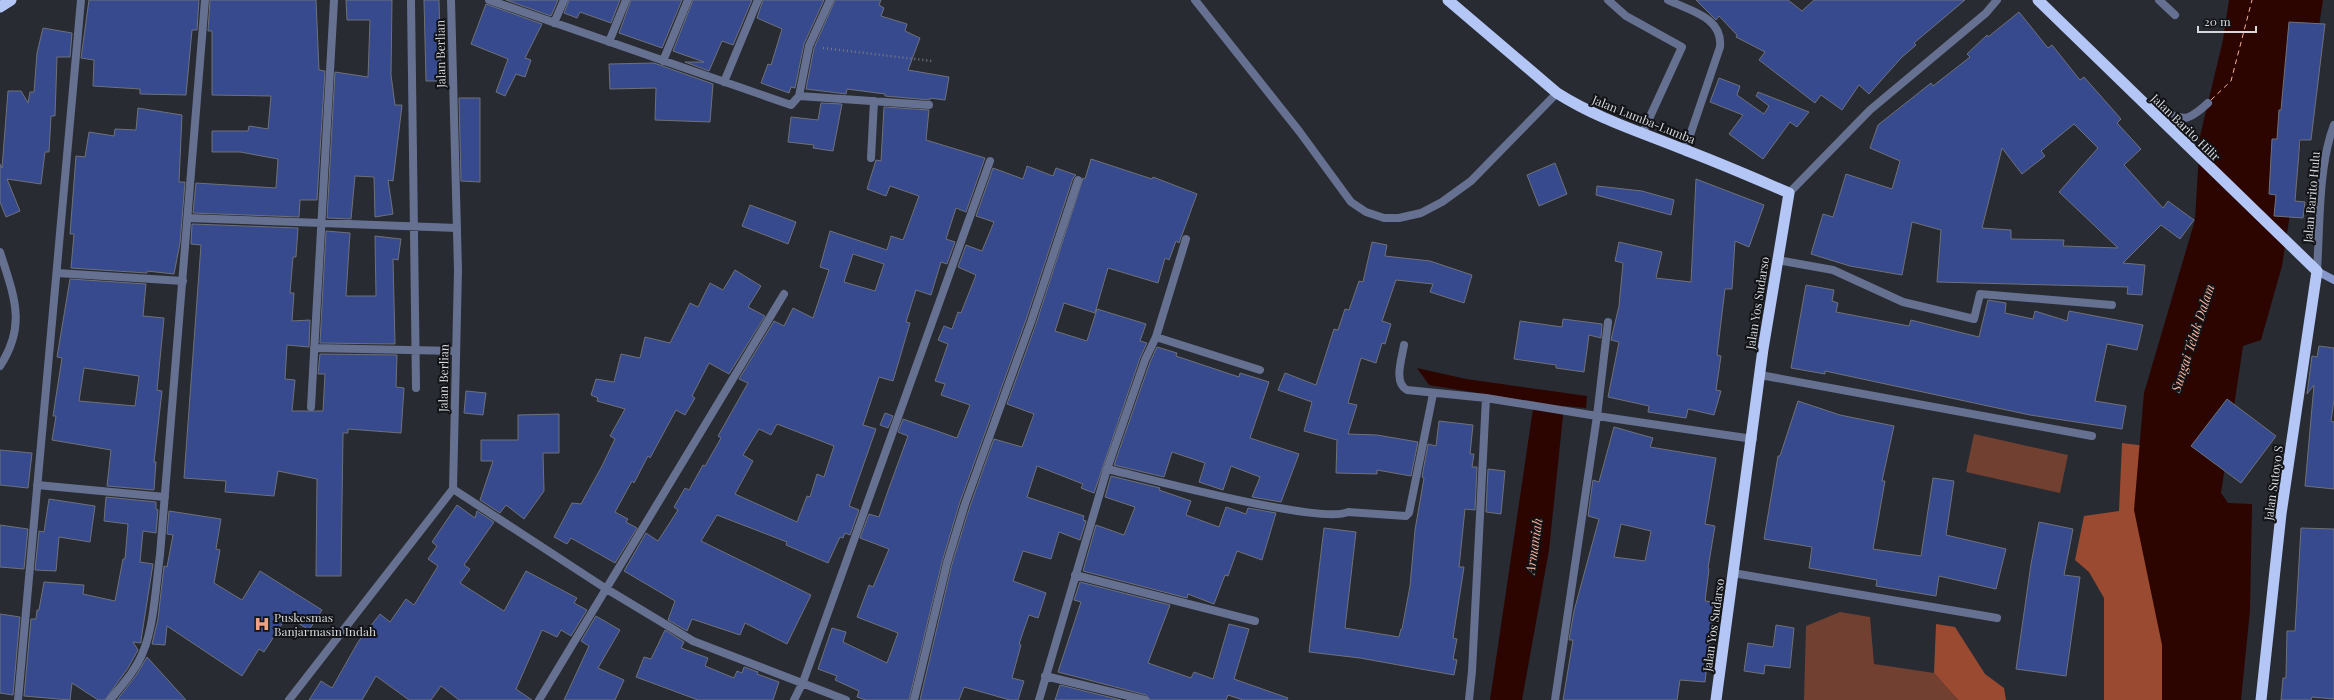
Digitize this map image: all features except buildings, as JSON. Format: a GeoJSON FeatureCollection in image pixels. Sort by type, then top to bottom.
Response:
{"type":"FeatureCollection","features":[{"type":"Feature","properties":{"kind":"highway"},"geometry":{"type":"LineString","coordinates":[[0,7],[10,0]]}},
{"type":"Feature","properties":{"kind":"highway","name":"Jalan Lumba-Lumba"},"geometry":{"type":"LineString","coordinates":[[1448,0],[1558,93],[1601,118],[1685,150],[1789,193]]}},
{"type":"Feature","properties":{"kind":"highway","name":"Jalan Barito Hilir"},"geometry":{"type":"LineString","coordinates":[[2038,0],[2176,136],[2317,271]]}},
{"type":"Feature","properties":{"kind":"highway","name":"Jalan Yos Sudarso"},"geometry":{"type":"LineString","coordinates":[[1716,700],[1760,375],[1777,260],[1789,193]]}},
{"type":"Feature","properties":{"kind":"highway","name":"Jalan Sutoyo S"},"geometry":{"type":"LineString","coordinates":[[2261,700],[2281,514],[2317,271]]}},
{"type":"Feature","properties":{"kind":"main road"},"geometry":{"type":"LineString","coordinates":[[2317,271],[2334,280]]}},
{"type":"Feature","properties":{"kind":"street"},"geometry":{"type":"LineString","coordinates":[[18,700],[58,273],[81,0]]}},
{"type":"Feature","properties":{"kind":"street"},"geometry":{"type":"LineString","coordinates":[[110,700],[136,666],[144,651],[149,633],[160,555],[205,0]]}},
{"type":"Feature","properties":{"kind":"street"},"geometry":{"type":"LineString","coordinates":[[310,407],[334,0]]}},
{"type":"Feature","properties":{"kind":"street"},"geometry":{"type":"LineString","coordinates":[[411,0],[416,388]]}},
{"type":"Feature","properties":{"kind":"street","name":"Jalan Berlian"},"geometry":{"type":"LineString","coordinates":[[451,0],[458,270],[453,489]]}},
{"type":"Feature","properties":{"kind":"street"},"geometry":{"type":"LineString","coordinates":[[489,0],[791,105],[799,96],[809,46],[830,0]]}},
{"type":"Feature","properties":{"kind":"street"},"geometry":{"type":"LineString","coordinates":[[554,23],[564,0]]}},
{"type":"Feature","properties":{"kind":"street"},"geometry":{"type":"LineString","coordinates":[[609,42],[626,0]]}},
{"type":"Feature","properties":{"kind":"street"},"geometry":{"type":"LineString","coordinates":[[663,61],[688,0]]}},
{"type":"Feature","properties":{"kind":"street"},"geometry":{"type":"LineString","coordinates":[[724,82],[758,0]]}},
{"type":"Feature","properties":{"kind":"street"},"geometry":{"type":"LineString","coordinates":[[1195,0],[1299,131],[1351,202],[1366,212],[1384,218],[1399,218],[1421,213],[1442,202],[1470,181],[1558,93]]}},
{"type":"Feature","properties":{"kind":"street"},"geometry":{"type":"LineString","coordinates":[[1608,0],[1626,16],[1682,47],[1642,134]]}},
{"type":"Feature","properties":{"kind":"street"},"geometry":{"type":"LineString","coordinates":[[1668,0],[1707,18],[1720,31],[1720,47],[1685,150]]}},
{"type":"Feature","properties":{"kind":"street"},"geometry":{"type":"LineString","coordinates":[[1789,193],[1870,110],[1986,13],[1997,0]]}},
{"type":"Feature","properties":{"kind":"street"},"geometry":{"type":"LineString","coordinates":[[2159,0],[2175,15]]}},
{"type":"Feature","properties":{"kind":"street"},"geometry":{"type":"LineString","coordinates":[[799,96],[929,105]]}},
{"type":"Feature","properties":{"kind":"street"},"geometry":{"type":"LineString","coordinates":[[871,158],[874,101]]}},
{"type":"Feature","properties":{"kind":"street"},"geometry":{"type":"LineString","coordinates":[[2151,110],[2186,119],[2193,117],[2208,103]]}},
{"type":"Feature","properties":{"kind":"street","name":"Jalan Barito Hulu"},"geometry":{"type":"LineString","coordinates":[[2317,271],[2324,172],[2329,137],[2334,126]]}},
{"type":"Feature","properties":{"kind":"street"},"geometry":{"type":"LineString","coordinates":[[794,700],[802,682],[990,161]]}},
{"type":"Feature","properties":{"kind":"street"},"geometry":{"type":"LineString","coordinates":[[914,700],[949,555],[965,504],[1031,322],[1078,180]]}},
{"type":"Feature","properties":{"kind":"street"},"geometry":{"type":"LineString","coordinates":[[188,218],[456,228]]}},
{"type":"Feature","properties":{"kind":"street"},"geometry":{"type":"LineString","coordinates":[[1039,700],[1107,469],[1145,360],[1156,337],[1186,239]]}},
{"type":"Feature","properties":{"kind":"street"},"geometry":{"type":"LineString","coordinates":[[0,252],[10,284],[17,317],[16,332],[10,352],[0,366]]}},
{"type":"Feature","properties":{"kind":"street"},"geometry":{"type":"LineString","coordinates":[[1777,260],[1833,270],[1903,302],[1974,319],[1980,294],[2112,305]]}},
{"type":"Feature","properties":{"kind":"street"},"geometry":{"type":"LineString","coordinates":[[58,273],[182,281]]}},
{"type":"Feature","properties":{"kind":"street"},"geometry":{"type":"LineString","coordinates":[[539,700],[605,588],[784,294]]}},
{"type":"Feature","properties":{"kind":"street"},"geometry":{"type":"LineString","coordinates":[[1555,700],[1597,416],[1608,322]]}},
{"type":"Feature","properties":{"kind":"street"},"geometry":{"type":"LineString","coordinates":[[1156,337],[1260,370]]}},
{"type":"Feature","properties":{"kind":"street"},"geometry":{"type":"LineString","coordinates":[[1404,346],[1399,381],[1400,385],[1407,390],[1432,394],[1486,398],[1752,439]]}},
{"type":"Feature","properties":{"kind":"street"},"geometry":{"type":"LineString","coordinates":[[314,348],[456,351]]}},
{"type":"Feature","properties":{"kind":"street"},"geometry":{"type":"LineString","coordinates":[[1760,375],[2092,436]]}},
{"type":"Feature","properties":{"kind":"street"},"geometry":{"type":"LineString","coordinates":[[1107,469],[1314,514],[1342,515],[1348,512],[1406,516],[1409,512],[1432,394]]}},
{"type":"Feature","properties":{"kind":"street"},"geometry":{"type":"LineString","coordinates":[[1468,700],[1472,671],[1486,398]]}},
{"type":"Feature","properties":{"kind":"street"},"geometry":{"type":"LineString","coordinates":[[37,485],[165,497]]}},
{"type":"Feature","properties":{"kind":"street"},"geometry":{"type":"LineString","coordinates":[[289,700],[453,489],[605,588],[694,641],[846,700]]}},
{"type":"Feature","properties":{"kind":"street"},"geometry":{"type":"LineString","coordinates":[[1733,573],[1997,618]]}},
{"type":"Feature","properties":{"kind":"street"},"geometry":{"type":"LineString","coordinates":[[1075,575],[1255,621]]}},
{"type":"Feature","properties":{"kind":"street"},"geometry":{"type":"LineString","coordinates":[[1045,676],[1145,700]]}},
{"type":"Feature","properties":{"kind":"path"},"geometry":{"type":"LineString","coordinates":[[809,46],[932,61]]}},
{"type":"Feature","properties":{"kind":"shaded area"},"geometry":{"type":"Polygon","coordinates":[[[1974,434],[2068,455],[2060,493],[1966,472],[1974,434]]]}},
{"type":"Feature","properties":{"kind":"shaded area"},"geometry":{"type":"Polygon","coordinates":[[[2122,443],[2146,446],[2185,700],[2104,700],[2104,598],[2089,572],[2075,560],[2084,516],[2119,511],[2122,443]]]}},
{"type":"Feature","properties":{"kind":"shaded area"},"geometry":{"type":"Polygon","coordinates":[[[1840,612],[1870,617],[1874,664],[1934,673],[1958,700],[1804,700],[1806,626],[1840,612]]]}},
{"type":"Feature","properties":{"kind":"shaded area"},"geometry":{"type":"Polygon","coordinates":[[[1936,624],[1955,627],[1985,674],[2004,688],[2006,700],[1958,700],[1934,673],[1936,624]]]}},
{"type":"Feature","properties":{"kind":"water","name":"Sungai Teluk Dalam"},"geometry":{"type":"Polygon","coordinates":[[[2229,0],[2323,0],[2282,266],[2261,340],[2243,346],[2221,493],[2228,503],[2252,504],[2250,610],[2241,700],[2162,700],[2162,645],[2134,510],[2144,393],[2195,220],[2200,136],[2223,40],[2229,0]]]}},
{"type":"Feature","properties":{"kind":"water","name":"Armaniah"},"geometry":{"type":"Polygon","coordinates":[[[1417,368],[1466,379],[1587,396],[1586,408],[1564,406],[1549,550],[1522,700],[1490,700],[1534,402],[1429,385],[1417,368]]]}},
{"type":"Feature","properties":{"kind":"ferry route"},"geometry":{"type":"LineString","coordinates":[[2211,100],[2231,81],[2252,0]]}},
{"type":"Feature","properties":{"kind":"place","name":"Puskesmas Banjarmasin Indah"},"geometry":{"type":"Point","coordinates":[262,624]}}]}
